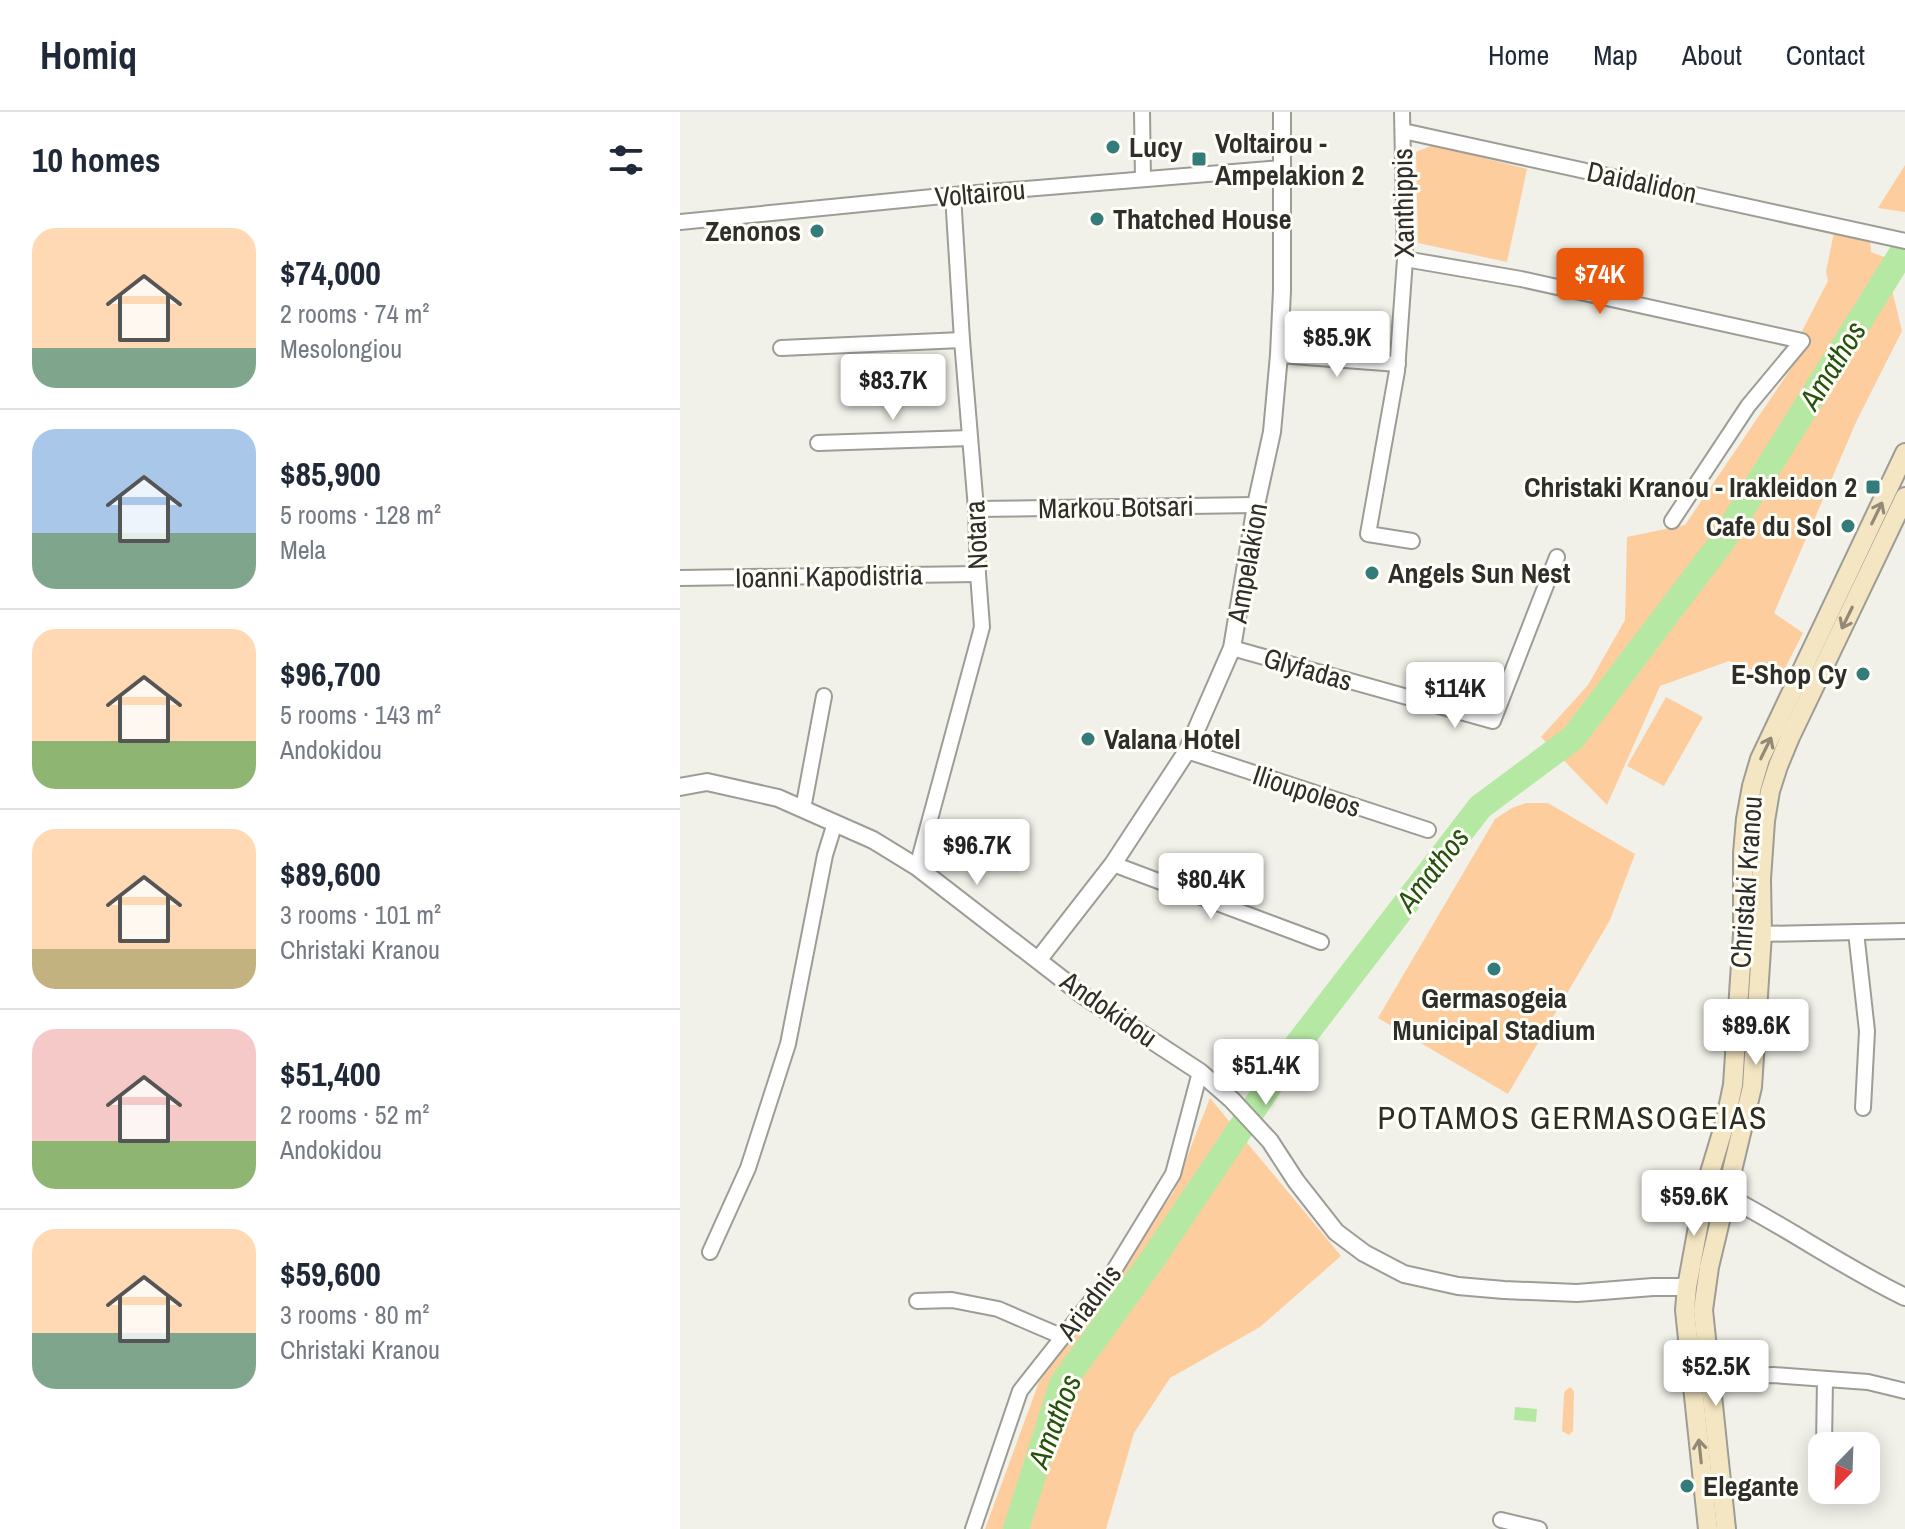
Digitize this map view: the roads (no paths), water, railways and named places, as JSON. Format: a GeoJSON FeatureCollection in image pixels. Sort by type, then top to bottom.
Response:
{"type":"FeatureCollection","features":[{"type":"Feature","properties":{"kind":"main road","name":"Christaki Kranou"},"geometry":{"type":"LineString","coordinates":[[1708,1529],[1685,1310],[1705,1189],[1733,1085],[1743,934],[1743,853],[1752,786],[1760,759],[1905,453]]}},
{"type":"Feature","properties":{"kind":"main road","name":"Christaki Kranou"},"geometry":{"type":"LineString","coordinates":[[1726,1529],[1703,1310],[1709,1267],[1752,1087],[1762,934],[1761,879],[1770,791],[1778,766],[1825,663],[1905,497]]}},
{"type":"Feature","properties":{"kind":"street"},"geometry":{"type":"LineString","coordinates":[[1142,112],[1143,179]]}},
{"type":"Feature","properties":{"kind":"street","name":"Ampelakion"},"geometry":{"type":"LineString","coordinates":[[1039,959],[1113,864],[1187,751],[1232,648],[1256,505],[1272,432],[1282,290],[1282,112]]}},
{"type":"Feature","properties":{"kind":"street","name":"Xanthippis"},"geometry":{"type":"LineString","coordinates":[[1402,112],[1405,259],[1398,364],[1368,534],[1412,541]]}},
{"type":"Feature","properties":{"kind":"street","name":"Daidalidon"},"geometry":{"type":"LineString","coordinates":[[1403,131],[1905,241]]}},
{"type":"Feature","properties":{"kind":"street","name":"Voltairou"},"geometry":{"type":"LineString","coordinates":[[680,222],[953,195],[1281,168]]}},
{"type":"Feature","properties":{"kind":"street","name":"Notara"},"geometry":{"type":"LineString","coordinates":[[917,867],[982,627],[953,195]]}},
{"type":"Feature","properties":{"kind":"street"},"geometry":{"type":"LineString","coordinates":[[1405,259],[1521,279],[1802,341],[1748,406],[1672,521]]}},
{"type":"Feature","properties":{"kind":"street"},"geometry":{"type":"LineString","coordinates":[[781,348],[962,340]]}},
{"type":"Feature","properties":{"kind":"street"},"geometry":{"type":"LineString","coordinates":[[1279,355],[1398,364]]}},
{"type":"Feature","properties":{"kind":"street"},"geometry":{"type":"LineString","coordinates":[[818,443],[970,438]]}},
{"type":"Feature","properties":{"kind":"street","name":"Markou Botsari"},"geometry":{"type":"LineString","coordinates":[[976,509],[1256,505]]}},
{"type":"Feature","properties":{"kind":"street","name":"Glyfadas"},"geometry":{"type":"LineString","coordinates":[[1232,648],[1493,721],[1557,557]]}},
{"type":"Feature","properties":{"kind":"street","name":"Ioanni Kapodistria"},"geometry":{"type":"LineString","coordinates":[[680,578],[978,574]]}},
{"type":"Feature","properties":{"kind":"street"},"geometry":{"type":"LineString","coordinates":[[803,809],[824,696]]}},
{"type":"Feature","properties":{"kind":"street","name":"Ilioupoleos"},"geometry":{"type":"LineString","coordinates":[[1187,751],[1428,830]]}},
{"type":"Feature","properties":{"kind":"street","name":"Andokidou"},"geometry":{"type":"LineString","coordinates":[[680,787],[707,782],[778,798],[873,840],[917,867],[1084,996],[1200,1072],[1232,1100],[1270,1141],[1296,1181],[1336,1232],[1364,1253],[1404,1274],[1458,1286],[1504,1290],[1577,1293],[1687,1287]]}},
{"type":"Feature","properties":{"kind":"street"},"geometry":{"type":"LineString","coordinates":[[710,1252],[748,1168],[788,1044],[825,855],[835,823]]}},
{"type":"Feature","properties":{"kind":"street"},"geometry":{"type":"LineString","coordinates":[[1113,864],[1321,942]]}},
{"type":"Feature","properties":{"kind":"street"},"geometry":{"type":"LineString","coordinates":[[1762,934],[1905,931]]}},
{"type":"Feature","properties":{"kind":"street"},"geometry":{"type":"LineString","coordinates":[[1856,932],[1867,1031],[1863,1108]]}},
{"type":"Feature","properties":{"kind":"street","name":"Ariadnis"},"geometry":{"type":"LineString","coordinates":[[973,1529],[1020,1391],[1110,1277],[1173,1174],[1200,1072]]}},
{"type":"Feature","properties":{"kind":"street"},"geometry":{"type":"LineString","coordinates":[[1705,1189],[1766,1217],[1905,1297]]}},
{"type":"Feature","properties":{"kind":"street"},"geometry":{"type":"LineString","coordinates":[[917,1301],[952,1300],[998,1309],[1063,1337]]}},
{"type":"Feature","properties":{"kind":"street"},"geometry":{"type":"LineString","coordinates":[[1710,1379],[1773,1375],[1868,1382],[1905,1391]]}},
{"type":"Feature","properties":{"kind":"street"},"geometry":{"type":"LineString","coordinates":[[1824,1432],[1825,1379]]}},
{"type":"Feature","properties":{"kind":"street"},"geometry":{"type":"LineString","coordinates":[[1501,1520],[1539,1529]]}},
{"type":"Feature","properties":{"kind":"waterway","name":"Amathos"},"geometry":{"type":"LineString","coordinates":[[1016,1529],[1062,1384],[1152,1260],[1294,1049],[1480,807],[1573,738],[1721,543],[1905,248]]}},
{"type":"Feature","properties":{"kind":"place","name":"Lucy"},"geometry":{"type":"Point","coordinates":[1113,147]}},
{"type":"Feature","properties":{"kind":"place","name":"Voltairou - Ampelakion 2"},"geometry":{"type":"Point","coordinates":[1199,159]}},
{"type":"Feature","properties":{"kind":"place","name":"Thatched House"},"geometry":{"type":"Point","coordinates":[1097,219]}},
{"type":"Feature","properties":{"kind":"place","name":"Zenonos"},"geometry":{"type":"Point","coordinates":[817,231]}},
{"type":"Feature","properties":{"kind":"place","name":"Christaki Kranou - Irakleidon 2"},"geometry":{"type":"Point","coordinates":[1873,487]}},
{"type":"Feature","properties":{"kind":"place","name":"Cafe du Sol"},"geometry":{"type":"Point","coordinates":[1848,526]}},
{"type":"Feature","properties":{"kind":"place","name":"Angels Sun Nest"},"geometry":{"type":"Point","coordinates":[1372,573]}},
{"type":"Feature","properties":{"kind":"place","name":"E-Shop Cy"},"geometry":{"type":"Point","coordinates":[1863,674]}},
{"type":"Feature","properties":{"kind":"place","name":"Valana Hotel"},"geometry":{"type":"Point","coordinates":[1088,739]}},
{"type":"Feature","properties":{"kind":"place","name":"Germasogeia Municipal Stadium"},"geometry":{"type":"Point","coordinates":[1494,969]}},
{"type":"Feature","properties":{"kind":"place","name":"Elegante"},"geometry":{"type":"Point","coordinates":[1687,1486]}},
{"type":"Feature","properties":{"kind":"district","name":"POTAMOS GERMASOGEIAS"},"geometry":{"type":"Point","coordinates":[1573,1117]}}]}
